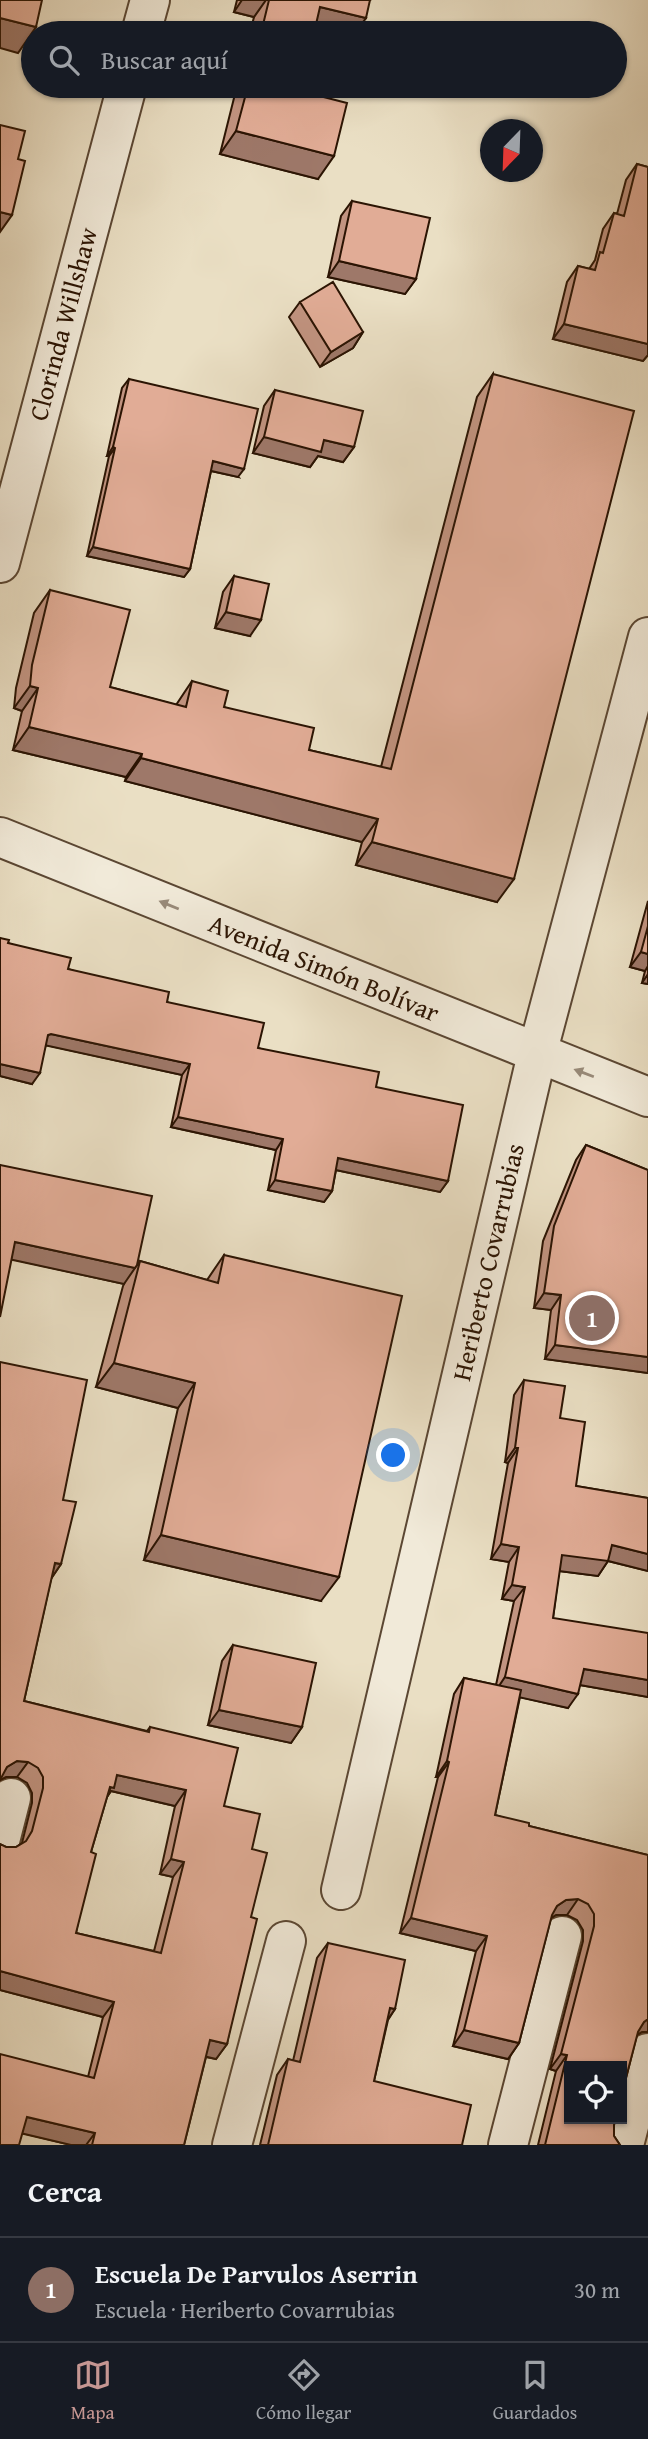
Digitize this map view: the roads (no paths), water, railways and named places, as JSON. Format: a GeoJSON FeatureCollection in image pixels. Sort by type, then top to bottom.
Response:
{"type":"FeatureCollection","features":[{"type":"Feature","properties":{"kind":"street"},"geometry":{"type":"LineString","coordinates":[[144,21],[150,0]]}},
{"type":"Feature","properties":{"kind":"street","name":"Clorinda Willshaw"},"geometry":{"type":"LineString","coordinates":[[0,563],[124,98]]}},
{"type":"Feature","properties":{"kind":"street","name":"Heriberto Covarrubias"},"geometry":{"type":"LineString","coordinates":[[341,1890],[537,1054],[648,637]]}},
{"type":"Feature","properties":{"kind":"street","name":"Avenida Simón Bolívar"},"geometry":{"type":"LineString","coordinates":[[0,837],[648,1097]]}},
{"type":"Feature","properties":{"kind":"street"},"geometry":{"type":"LineString","coordinates":[[0,1841],[12,1798]]}},
{"type":"Feature","properties":{"kind":"street"},"geometry":{"type":"LineString","coordinates":[[508,2145],[562,1936]]}},
{"type":"Feature","properties":{"kind":"street"},"geometry":{"type":"LineString","coordinates":[[232,2145],[286,1941]]}},
{"type":"Feature","properties":{"kind":"street"},"geometry":{"type":"LineString","coordinates":[[624,2145],[648,2053]]}},
{"type":"Feature","properties":{"kind":"place","name":"Escuela De Parvulos Aserrin"},"geometry":{"type":"Point","coordinates":[592,1318]}}]}
